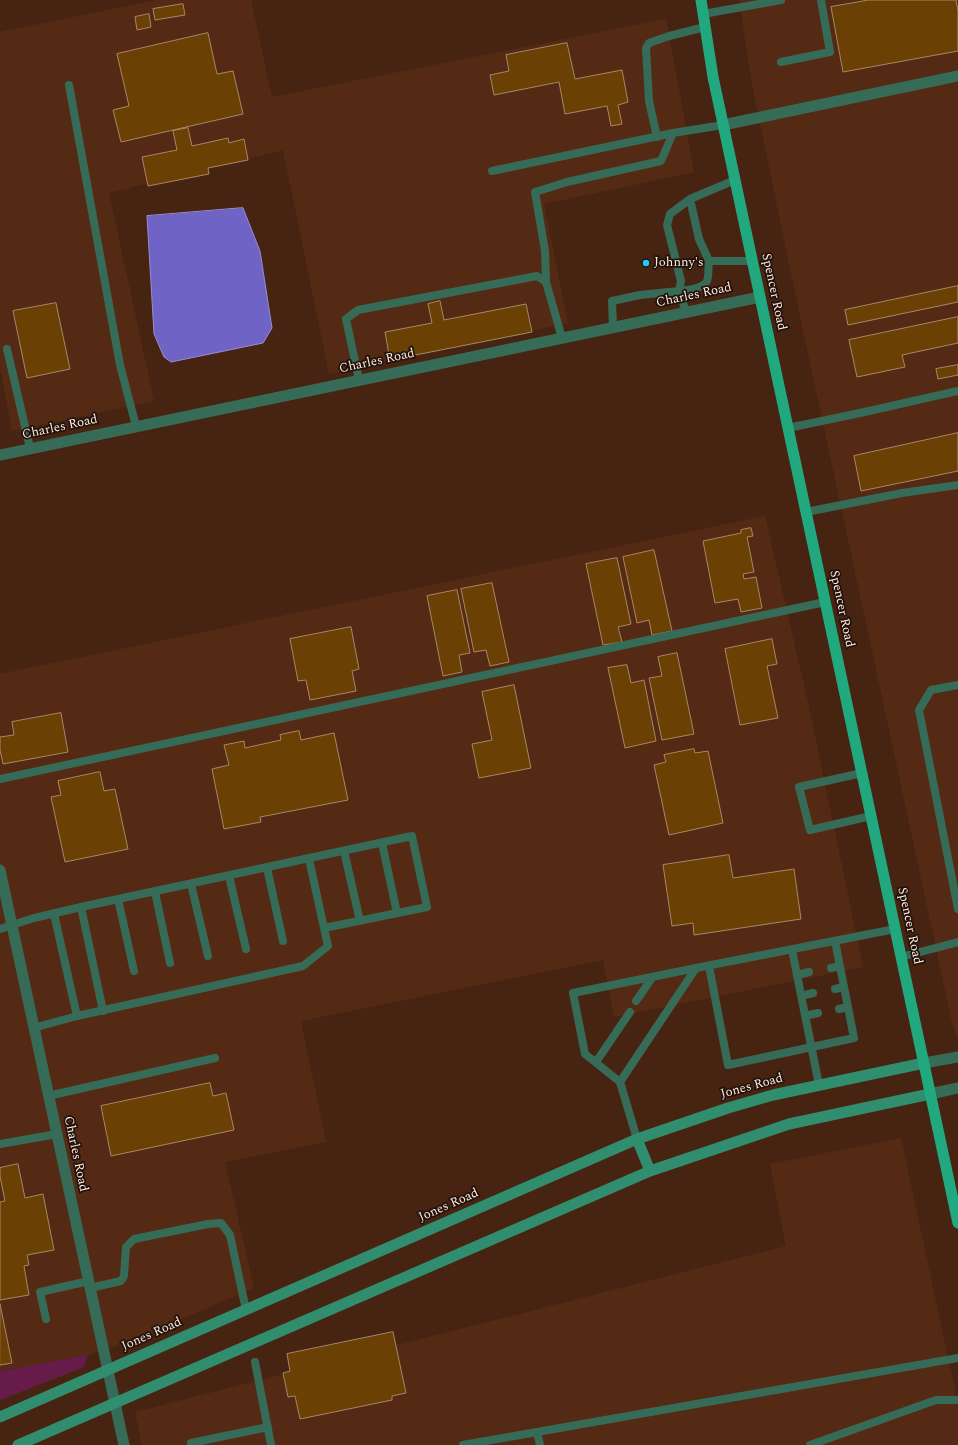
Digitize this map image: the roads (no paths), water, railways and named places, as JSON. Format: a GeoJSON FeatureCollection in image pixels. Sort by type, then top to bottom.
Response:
{"type":"FeatureCollection","features":[{"type":"Feature","properties":{"kind":"main road","name":"Spencer Road"},"geometry":{"type":"LineString","coordinates":[[701,0],[713,77],[723,125],[958,1223]]}},
{"type":"Feature","properties":{"kind":"main road","name":"Jones Road"},"geometry":{"type":"LineString","coordinates":[[0,1417],[637,1139],[728,1108],[819,1085],[924,1063]]}},
{"type":"Feature","properties":{"kind":"main road"},"geometry":{"type":"LineString","coordinates":[[18,1445],[650,1171],[789,1124],[930,1094]]}},
{"type":"Feature","properties":{"kind":"main road"},"geometry":{"type":"LineString","coordinates":[[637,1139],[650,1171]]}},
{"type":"Feature","properties":{"kind":"street"},"geometry":{"type":"LineString","coordinates":[[723,125],[958,76]]}},
{"type":"Feature","properties":{"kind":"street","name":"Charles Road"},"geometry":{"type":"LineString","coordinates":[[0,454],[760,297]]}},
{"type":"Feature","properties":{"kind":"street","name":"Charles Road"},"geometry":{"type":"LineString","coordinates":[[0,870],[13,924],[33,1028],[124,1445]]}},
{"type":"Feature","properties":{"kind":"street"},"geometry":{"type":"LineString","coordinates":[[924,1063],[958,1057]]}},
{"type":"Feature","properties":{"kind":"street"},"geometry":{"type":"LineString","coordinates":[[930,1094],[958,1088]]}},
{"type":"Feature","properties":{"kind":"lane"},"geometry":{"type":"LineString","coordinates":[[703,14],[781,0]]}},
{"type":"Feature","properties":{"kind":"lane"},"geometry":{"type":"LineString","coordinates":[[781,62],[830,52],[821,0]]}},
{"type":"Feature","properties":{"kind":"lane"},"geometry":{"type":"LineString","coordinates":[[657,137],[649,101],[646,48],[649,43],[669,36],[705,27]]}},
{"type":"Feature","properties":{"kind":"lane"},"geometry":{"type":"LineString","coordinates":[[69,85],[120,365],[136,426]]}},
{"type":"Feature","properties":{"kind":"lane"},"geometry":{"type":"LineString","coordinates":[[492,171],[673,133],[723,125]]}},
{"type":"Feature","properties":{"kind":"lane"},"geometry":{"type":"LineString","coordinates":[[562,338],[546,282],[545,251],[535,192],[567,182],[661,161],[673,133]]}},
{"type":"Feature","properties":{"kind":"lane"},"geometry":{"type":"LineString","coordinates":[[686,312],[679,291],[681,281],[667,225],[670,214],[690,199],[735,180]]}},
{"type":"Feature","properties":{"kind":"lane"},"geometry":{"type":"LineString","coordinates":[[613,327],[612,301],[640,295],[692,290],[703,285],[707,280],[709,261],[699,239],[690,199]]}},
{"type":"Feature","properties":{"kind":"lane"},"geometry":{"type":"LineString","coordinates":[[709,261],[752,261]]}},
{"type":"Feature","properties":{"kind":"lane"},"geometry":{"type":"LineString","coordinates":[[358,380],[346,319],[358,310],[537,276],[546,282]]}},
{"type":"Feature","properties":{"kind":"lane"},"geometry":{"type":"LineString","coordinates":[[7,349],[30,448]]}},
{"type":"Feature","properties":{"kind":"lane"},"geometry":{"type":"LineString","coordinates":[[788,428],[958,391]]}},
{"type":"Feature","properties":{"kind":"lane"},"geometry":{"type":"LineString","coordinates":[[806,512],[902,493],[958,484]]}},
{"type":"Feature","properties":{"kind":"lane"},"geometry":{"type":"LineString","coordinates":[[0,779],[825,602]]}},
{"type":"Feature","properties":{"kind":"lane"},"geometry":{"type":"LineString","coordinates":[[958,685],[931,690],[919,710],[958,909]]}},
{"type":"Feature","properties":{"kind":"lane"},"geometry":{"type":"LineString","coordinates":[[862,773],[799,787],[810,830],[871,816]]}},
{"type":"Feature","properties":{"kind":"lane"},"geometry":{"type":"LineString","coordinates":[[0,928],[81,907],[412,836],[427,907],[324,928]]}},
{"type":"Feature","properties":{"kind":"lane"},"geometry":{"type":"LineString","coordinates":[[382,843],[397,913]]}},
{"type":"Feature","properties":{"kind":"lane"},"geometry":{"type":"LineString","coordinates":[[344,851],[360,921]]}},
{"type":"Feature","properties":{"kind":"lane"},"geometry":{"type":"LineString","coordinates":[[33,1028],[77,1016],[303,966],[328,946],[309,859]]}},
{"type":"Feature","properties":{"kind":"lane"},"geometry":{"type":"LineString","coordinates":[[268,868],[284,941]]}},
{"type":"Feature","properties":{"kind":"lane"},"geometry":{"type":"LineString","coordinates":[[229,876],[246,949]]}},
{"type":"Feature","properties":{"kind":"lane"},"geometry":{"type":"LineString","coordinates":[[191,884],[208,956]]}},
{"type":"Feature","properties":{"kind":"lane"},"geometry":{"type":"LineString","coordinates":[[155,892],[170,963]]}},
{"type":"Feature","properties":{"kind":"lane"},"geometry":{"type":"LineString","coordinates":[[118,899],[134,971]]}},
{"type":"Feature","properties":{"kind":"lane"},"geometry":{"type":"LineString","coordinates":[[81,907],[103,1011]]}},
{"type":"Feature","properties":{"kind":"lane"},"geometry":{"type":"LineString","coordinates":[[54,914],[77,1016]]}},
{"type":"Feature","properties":{"kind":"lane"},"geometry":{"type":"LineString","coordinates":[[637,1139],[620,1082],[585,1054],[573,993],[895,928]]}},
{"type":"Feature","properties":{"kind":"lane"},"geometry":{"type":"LineString","coordinates":[[709,966],[728,1065],[854,1038],[835,941]]}},
{"type":"Feature","properties":{"kind":"lane"},"geometry":{"type":"LineString","coordinates":[[901,957],[958,942]]}},
{"type":"Feature","properties":{"kind":"lane"},"geometry":{"type":"LineString","coordinates":[[792,950],[819,1085]]}},
{"type":"Feature","properties":{"kind":"lane"},"geometry":{"type":"LineString","coordinates":[[831,968],[840,966]]}},
{"type":"Feature","properties":{"kind":"lane"},"geometry":{"type":"LineString","coordinates":[[620,1082],[696,968]]}},
{"type":"Feature","properties":{"kind":"lane"},"geometry":{"type":"LineString","coordinates":[[797,975],[810,972]]}},
{"type":"Feature","properties":{"kind":"lane"},"geometry":{"type":"LineString","coordinates":[[636,1001],[652,978]]}},
{"type":"Feature","properties":{"kind":"lane"},"geometry":{"type":"LineString","coordinates":[[835,989],[844,987]]}},
{"type":"Feature","properties":{"kind":"lane"},"geometry":{"type":"LineString","coordinates":[[802,996],[813,994]]}},
{"type":"Feature","properties":{"kind":"lane"},"geometry":{"type":"LineString","coordinates":[[839,1009],[848,1007]]}},
{"type":"Feature","properties":{"kind":"lane"},"geometry":{"type":"LineString","coordinates":[[596,1062],[630,1012]]}},
{"type":"Feature","properties":{"kind":"lane"},"geometry":{"type":"LineString","coordinates":[[805,1016],[818,1014]]}},
{"type":"Feature","properties":{"kind":"lane"},"geometry":{"type":"LineString","coordinates":[[48,1096],[215,1058]]}},
{"type":"Feature","properties":{"kind":"lane"},"geometry":{"type":"LineString","coordinates":[[0,1144],[56,1134]]}},
{"type":"Feature","properties":{"kind":"lane"},"geometry":{"type":"LineString","coordinates":[[46,1319],[40,1292],[121,1280],[124,1276],[126,1246],[134,1239],[208,1224],[221,1223],[230,1235],[246,1310]]}},
{"type":"Feature","properties":{"kind":"lane"},"geometry":{"type":"LineString","coordinates":[[464,1445],[958,1358]]}},
{"type":"Feature","properties":{"kind":"lane"},"geometry":{"type":"LineString","coordinates":[[255,1362],[271,1445]]}},
{"type":"Feature","properties":{"kind":"lane"},"geometry":{"type":"LineString","coordinates":[[810,1445],[936,1400],[958,1400]]}},
{"type":"Feature","properties":{"kind":"lane"},"geometry":{"type":"LineString","coordinates":[[191,1443],[268,1427]]}},
{"type":"Feature","properties":{"kind":"lane"},"geometry":{"type":"LineString","coordinates":[[537,1432],[540,1445]]}},
{"type":"Feature","properties":{"kind":"place","name":"Johnny's"},"geometry":{"type":"Point","coordinates":[646,263]}}]}
